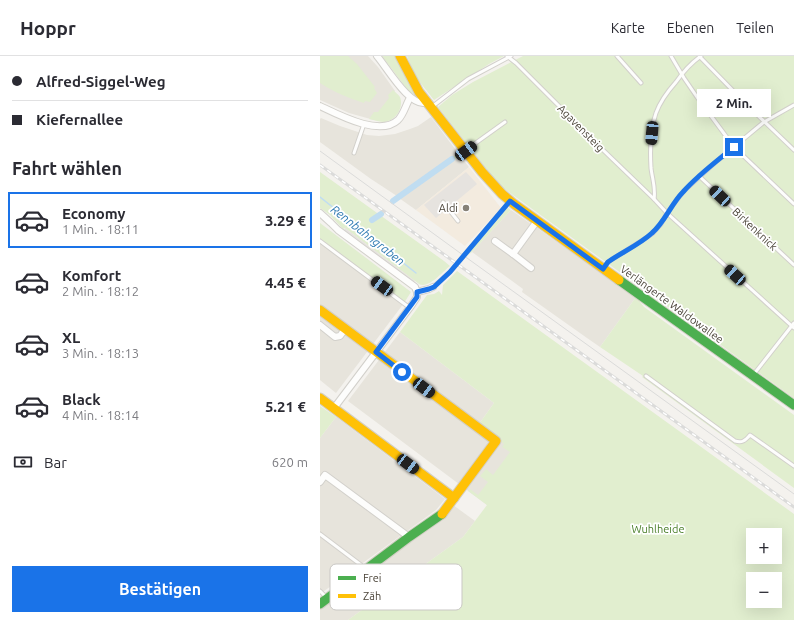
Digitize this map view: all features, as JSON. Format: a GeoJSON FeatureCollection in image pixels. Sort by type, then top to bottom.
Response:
{"type":"FeatureCollection","features":[{"type":"Feature","properties":{"kind":"street"},"geometry":{"type":"LineString","coordinates":[[377,56],[410,98],[418,102],[429,104]]}},
{"type":"Feature","properties":{"kind":"street","name":"Verlängerte Waldowallee"},"geometry":{"type":"LineString","coordinates":[[400,56],[410,78],[429,104],[492,184],[510,201],[794,405]]}},
{"type":"Feature","properties":{"kind":"street"},"geometry":{"type":"LineString","coordinates":[[320,106],[361,124],[376,127],[386,126],[403,119],[410,98]]}},
{"type":"Feature","properties":{"kind":"street"},"geometry":{"type":"LineString","coordinates":[[320,213],[338,230],[415,287],[417,292],[417,297],[410,308],[334,408]]}},
{"type":"Feature","properties":{"kind":"street"},"geometry":{"type":"LineString","coordinates":[[513,254],[537,221]]}},
{"type":"Feature","properties":{"kind":"street"},"geometry":{"type":"LineString","coordinates":[[495,241],[531,268]]}},
{"type":"Feature","properties":{"kind":"street"},"geometry":{"type":"LineString","coordinates":[[417,292],[434,287]]}},
{"type":"Feature","properties":{"kind":"street"},"geometry":{"type":"LineString","coordinates":[[320,310],[496,441],[441,515],[373,564]]}},
{"type":"Feature","properties":{"kind":"street"},"geometry":{"type":"LineString","coordinates":[[320,325],[335,337],[340,336],[345,329]]}},
{"type":"Feature","properties":{"kind":"street"},"geometry":{"type":"LineString","coordinates":[[320,398],[454,498]]}},
{"type":"Feature","properties":{"kind":"street"},"geometry":{"type":"LineString","coordinates":[[320,482],[325,475],[409,538]]}},
{"type":"Feature","properties":{"kind":"lane"},"geometry":{"type":"LineString","coordinates":[[429,104],[468,79],[509,56]]}},
{"type":"Feature","properties":{"kind":"lane","name":"Agavensteig"},"geometry":{"type":"LineString","coordinates":[[509,56],[601,148],[654,198],[667,213],[793,326]]}},
{"type":"Feature","properties":{"kind":"lane"},"geometry":{"type":"LineString","coordinates":[[617,56],[641,83]]}},
{"type":"Feature","properties":{"kind":"lane"},"geometry":{"type":"LineString","coordinates":[[671,56],[697,97],[734,147],[794,204]]}},
{"type":"Feature","properties":{"kind":"lane"},"geometry":{"type":"LineString","coordinates":[[654,198],[656,193],[651,169],[651,143],[654,122],[659,106],[670,88],[690,64],[700,57],[794,150]]}},
{"type":"Feature","properties":{"kind":"lane"},"geometry":{"type":"LineString","coordinates":[[603,269],[608,262],[652,234],[661,224],[682,192],[699,176],[764,122],[794,105]]}},
{"type":"Feature","properties":{"kind":"lane"},"geometry":{"type":"LineString","coordinates":[[466,151],[505,122]]}},
{"type":"Feature","properties":{"kind":"lane"},"geometry":{"type":"LineString","coordinates":[[354,153],[361,124]]}},
{"type":"Feature","properties":{"kind":"lane","name":"Birkenknick"},"geometry":{"type":"LineString","coordinates":[[699,176],[794,265]]}},
{"type":"Feature","properties":{"kind":"lane"},"geometry":{"type":"LineString","coordinates":[[434,287],[450,272],[510,201]]}},
{"type":"Feature","properties":{"kind":"lane"},"geometry":{"type":"LineString","coordinates":[[443,202],[458,221]]}},
{"type":"Feature","properties":{"kind":"lane"},"geometry":{"type":"LineString","coordinates":[[320,241],[410,308]]}},
{"type":"Feature","properties":{"kind":"lane"},"geometry":{"type":"LineString","coordinates":[[752,376],[793,326]]}},
{"type":"Feature","properties":{"kind":"lane"},"geometry":{"type":"LineString","coordinates":[[646,376],[735,441],[742,442],[750,436],[794,466]]}},
{"type":"Feature","properties":{"kind":"lane"},"geometry":{"type":"LineString","coordinates":[[320,534],[360,564]]}},
{"type":"Feature","properties":{"kind":"lane"},"geometry":{"type":"LineString","coordinates":[[320,590],[323,601]]}},
{"type":"Feature","properties":{"kind":"shaded area"},"geometry":{"type":"Polygon","coordinates":[[[320,56],[368,56],[378,67],[395,91],[374,120],[349,113],[320,100],[320,56]]]}},
{"type":"Feature","properties":{"kind":"shaded area"},"geometry":{"type":"Polygon","coordinates":[[[431,117],[458,153],[397,196],[320,142],[321,118],[367,135],[379,136],[395,134],[410,129],[418,126],[431,117]]]}},
{"type":"Feature","properties":{"kind":"shaded area"},"geometry":{"type":"Polygon","coordinates":[[[460,156],[469,167],[416,210],[399,198],[460,156]]]}},
{"type":"Feature","properties":{"kind":"shaded area"},"geometry":{"type":"Polygon","coordinates":[[[469,167],[501,208],[465,246],[416,210],[469,167]]]}},
{"type":"Feature","properties":{"kind":"shaded area"},"geometry":{"type":"Polygon","coordinates":[[[466,172],[477,184],[436,218],[424,205],[466,172]]]}},
{"type":"Feature","properties":{"kind":"shaded area"},"geometry":{"type":"Polygon","coordinates":[[[511,210],[636,297],[600,347],[522,292],[523,289],[472,252],[511,210]]]}},
{"type":"Feature","properties":{"kind":"shaded area"},"geometry":{"type":"Polygon","coordinates":[[[345,228],[415,281],[414,282],[344,230],[345,228]]]}},
{"type":"Feature","properties":{"kind":"shaded area"},"geometry":{"type":"Polygon","coordinates":[[[320,240],[404,303],[336,393],[320,380],[320,240]]]}},
{"type":"Feature","properties":{"kind":"shaded area"},"geometry":{"type":"Polygon","coordinates":[[[400,332],[494,403],[479,424],[523,458],[487,505],[348,401],[400,332]]]}},
{"type":"Feature","properties":{"kind":"shaded area"},"geometry":{"type":"Polygon","coordinates":[[[336,417],[445,499],[436,510],[361,564],[330,564],[330,587],[320,594],[320,438],[336,417]]]}},
{"type":"Feature","properties":{"kind":"shaded area"},"geometry":{"type":"Polygon","coordinates":[[[453,505],[475,521],[463,537],[426,564],[380,564],[444,518],[453,505]]]}},
{"type":"Feature","properties":{"kind":"shaded area"},"geometry":{"type":"Polygon","coordinates":[[[330,600],[330,610],[362,610],[348,620],[320,620],[320,609],[330,600]]]}},
{"type":"Feature","properties":{"kind":"green space"},"geometry":{"type":"Polygon","coordinates":[[[320,56],[348,56],[357,64],[375,87],[374,88],[377,93],[370,102],[365,101],[364,103],[341,94],[320,83],[320,56]]]}},
{"type":"Feature","properties":{"kind":"green space"},"geometry":{"type":"Polygon","coordinates":[[[382,56],[396,56],[416,94],[415,95],[409,92],[382,56]]]}},
{"type":"Feature","properties":{"kind":"green space"},"geometry":{"type":"Polygon","coordinates":[[[407,56],[504,56],[489,64],[434,100],[415,76],[407,56]]]}},
{"type":"Feature","properties":{"kind":"green space"},"geometry":{"type":"Polygon","coordinates":[[[523,56],[794,56],[794,398],[499,185],[438,107],[452,95],[473,82],[523,56]]]}},
{"type":"Feature","properties":{"kind":"green space"},"geometry":{"type":"Polygon","coordinates":[[[393,90],[400,97],[401,101],[400,109],[396,116],[385,122],[369,119],[374,112],[378,112],[389,98],[388,95],[393,90]]]}},
{"type":"Feature","properties":{"kind":"green space"},"geometry":{"type":"Polygon","coordinates":[[[458,153],[460,156],[399,198],[397,196],[458,153]]]}},
{"type":"Feature","properties":{"kind":"green space"},"geometry":{"type":"Polygon","coordinates":[[[320,172],[450,266],[431,282],[423,285],[419,284],[345,228],[343,229],[330,215],[320,208],[320,172]]]}},
{"type":"Feature","properties":{"kind":"green space"},"geometry":{"type":"Polygon","coordinates":[[[507,207],[511,210],[467,256],[480,239],[507,207]]]}},
{"type":"Feature","properties":{"kind":"green space"},"geometry":{"type":"Polygon","coordinates":[[[320,223],[411,292],[404,303],[320,240],[320,223]]]}},
{"type":"Feature","properties":{"kind":"green space","name":"Wuhlheide"},"geometry":{"type":"Polygon","coordinates":[[[457,271],[794,514],[794,620],[348,620],[362,610],[462,610],[462,564],[426,564],[463,537],[487,505],[468,491],[470,489],[478,495],[488,482],[480,476],[486,469],[493,475],[510,452],[502,447],[504,444],[479,424],[494,403],[400,332],[427,295],[434,294],[439,291],[442,295],[443,285],[457,271]]]}},
{"type":"Feature","properties":{"kind":"green space"},"geometry":{"type":"Polygon","coordinates":[[[636,297],[644,307],[794,415],[794,488],[642,377],[643,376],[600,347],[636,297]]]}},
{"type":"Feature","properties":{"kind":"green space"},"geometry":{"type":"Polygon","coordinates":[[[320,406],[336,417],[320,438],[320,406]]]}},
{"type":"Feature","properties":{"kind":"waterway","name":"Rennbahngraben"},"geometry":{"type":"LineString","coordinates":[[393,201],[452,159]]}},
{"type":"Feature","properties":{"kind":"waterway","name":"Rennbahngraben"},"geometry":{"type":"LineString","coordinates":[[320,197],[416,273]]}},
{"type":"Feature","properties":{"kind":"waterway","name":"Rennbahngraben"},"geometry":{"type":"LineString","coordinates":[[372,220],[381,214]]}},
{"type":"Feature","properties":{"kind":"tram line"},"geometry":{"type":"LineString","coordinates":[[320,151],[794,494]]}},
{"type":"Feature","properties":{"kind":"railway"},"geometry":{"type":"LineString","coordinates":[[320,165],[794,507]]}},
{"type":"Feature","properties":{"kind":"traffic: fast"},"geometry":{"type":"LineString","coordinates":[[619,280],[794,405]]}},
{"type":"Feature","properties":{"kind":"traffic: fast"},"geometry":{"type":"LineString","coordinates":[[373,564],[442,514]]}},
{"type":"Feature","properties":{"kind":"traffic: fast"},"geometry":{"type":"LineString","coordinates":[[320,604],[330,596]]}},
{"type":"Feature","properties":{"kind":"traffic: slow"},"geometry":{"type":"LineString","coordinates":[[400,56],[419,92],[482,172],[502,194],[619,280]]}},
{"type":"Feature","properties":{"kind":"traffic: slow"},"geometry":{"type":"LineString","coordinates":[[320,310],[496,441],[442,514]]}},
{"type":"Feature","properties":{"kind":"traffic: slow"},"geometry":{"type":"LineString","coordinates":[[320,398],[454,498]]}},
{"type":"Feature","properties":{"kind":"place","name":"Aldi"},"geometry":{"type":"Point","coordinates":[466,208]}},
{"type":"Feature","properties":{"kind":"route"},"geometry":{"type":"LineString","coordinates":[[402,372],[376,352],[418,296],[417,292],[434,287],[450,272],[510,201],[603,269],[608,262],[652,234],[661,224],[682,192],[734,147]]}}]}
